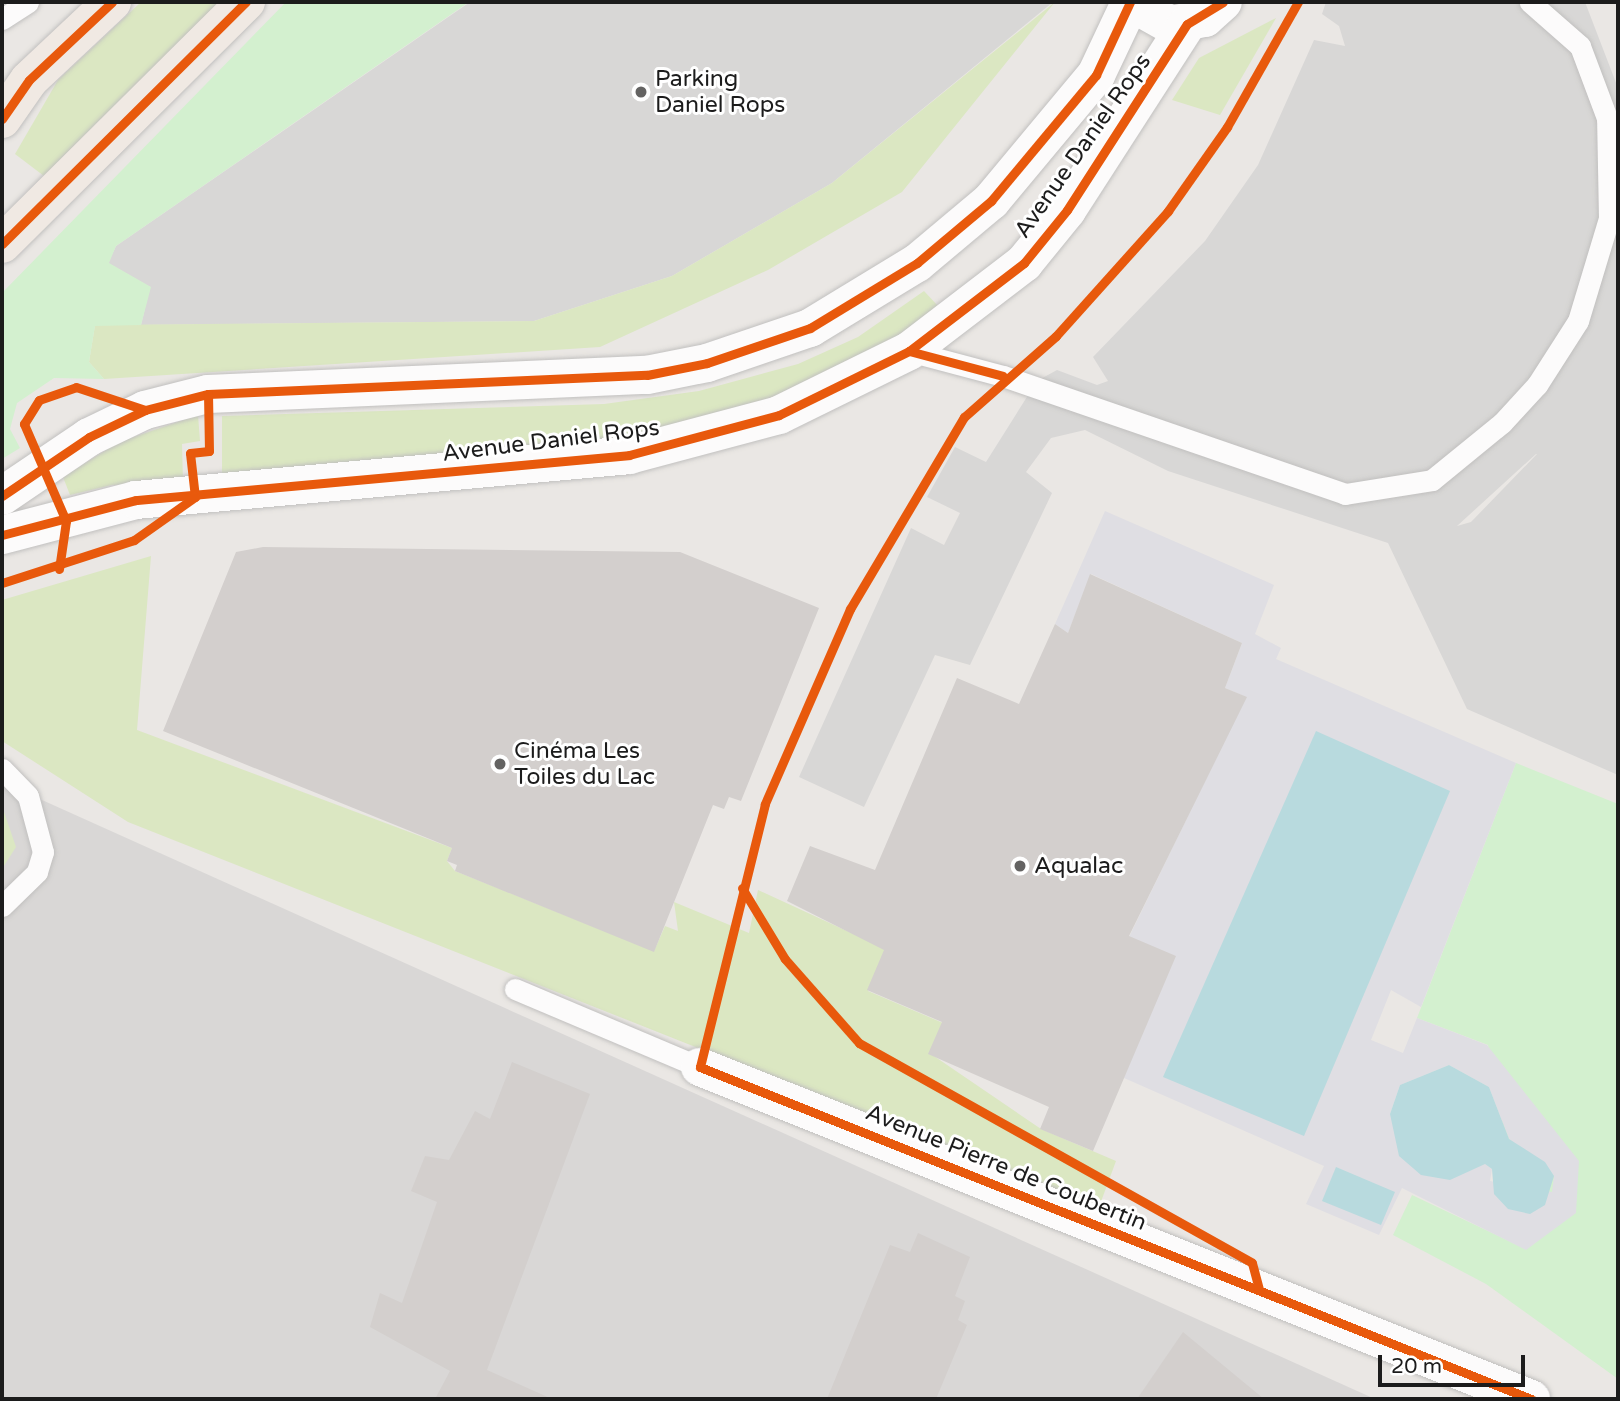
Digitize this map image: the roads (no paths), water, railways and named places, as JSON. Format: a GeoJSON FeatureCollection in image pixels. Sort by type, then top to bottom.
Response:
{"type":"FeatureCollection","features":[{"type":"Feature","properties":{"kind":"main road"},"geometry":{"type":"LineString","coordinates":[[2,119],[29,80],[112,2]]}},
{"type":"Feature","properties":{"kind":"main road"},"geometry":{"type":"LineString","coordinates":[[2,244],[246,2]]}},
{"type":"Feature","properties":{"kind":"street"},"geometry":{"type":"LineString","coordinates":[[1130,2],[1156,21],[1187,24],[1223,2]]}},
{"type":"Feature","properties":{"kind":"street","name":"Avenue Daniel Rops"},"geometry":{"type":"LineString","coordinates":[[2,496],[110,427],[145,410],[208,394],[647,374],[707,363],[810,328],[917,263],[991,201],[1096,75],[1130,2]]}},
{"type":"Feature","properties":{"kind":"street","name":"Avenue Daniel Rops"},"geometry":{"type":"LineString","coordinates":[[2,535],[136,500],[629,455],[779,415],[909,351],[1024,263],[1067,210],[1187,24]]}},
{"type":"Feature","properties":{"kind":"street","name":"Avenue Pierre de Coubertin"},"geometry":{"type":"LineString","coordinates":[[700,1067],[1531,1399]]}},
{"type":"Feature","properties":{"kind":"lane"},"geometry":{"type":"LineString","coordinates":[[2,19],[28,2]]}},
{"type":"Feature","properties":{"kind":"lane"},"geometry":{"type":"LineString","coordinates":[[909,351],[1003,376],[1345,494],[1432,480],[1511,414],[1578,321],[1609,218],[1607,118],[1580,46],[1530,2]]}},
{"type":"Feature","properties":{"kind":"lane"},"geometry":{"type":"LineString","coordinates":[[2,769],[29,796],[43,852],[37,872],[2,906]]}},
{"type":"Feature","properties":{"kind":"lane","name":"Avenue Pierre de Coubertin"},"geometry":{"type":"LineString","coordinates":[[515,989],[700,1067]]}},
{"type":"Feature","properties":{"kind":"water"},"geometry":{"type":"Polygon","coordinates":[[[1316,731],[1450,791],[1304,1136],[1163,1077],[1316,731]]]}},
{"type":"Feature","properties":{"kind":"water"},"geometry":{"type":"Polygon","coordinates":[[[1449,1065],[1489,1087],[1509,1139],[1545,1162],[1554,1176],[1545,1205],[1530,1214],[1508,1209],[1494,1194],[1492,1169],[1485,1164],[1450,1180],[1421,1175],[1399,1156],[1390,1114],[1400,1085],[1449,1065]]]}},
{"type":"Feature","properties":{"kind":"water"},"geometry":{"type":"Polygon","coordinates":[[[1336,1167],[1395,1192],[1381,1225],[1322,1201],[1336,1167]]]}},
{"type":"Feature","properties":{"kind":"place","name":"Parking Daniel Rops"},"geometry":{"type":"Point","coordinates":[641,92]}},
{"type":"Feature","properties":{"kind":"place","name":"Cinéma Les Toiles du Lac"},"geometry":{"type":"Point","coordinates":[500,764]}},
{"type":"Feature","properties":{"kind":"place","name":"Aqualac"},"geometry":{"type":"Point","coordinates":[1020,866]}}]}
